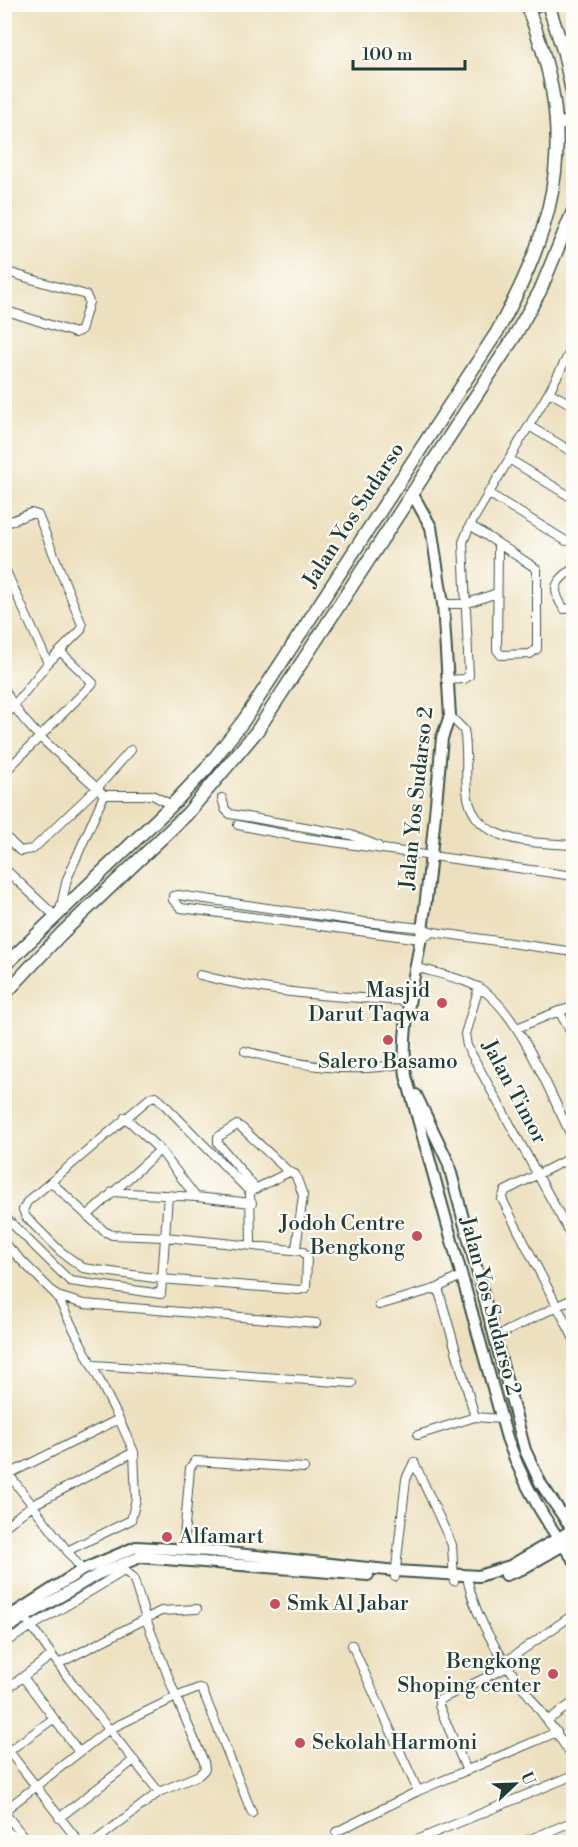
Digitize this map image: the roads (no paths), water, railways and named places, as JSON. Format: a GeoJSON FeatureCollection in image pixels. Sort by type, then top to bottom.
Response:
{"type":"FeatureCollection","features":[{"type":"Feature","properties":{"kind":"main road"},"geometry":{"type":"LineString","coordinates":[[548,4],[564,53],[573,101]]}},
{"type":"Feature","properties":{"kind":"main road","name":"Jalan Yos Sudarso"},"geometry":{"type":"LineString","coordinates":[[4,966],[172,804],[211,762],[244,720],[497,332],[524,283],[543,237],[558,168],[558,124],[546,58],[531,6]]}},
{"type":"Feature","properties":{"kind":"main road"},"geometry":{"type":"LineString","coordinates":[[558,124],[573,122]]}},
{"type":"Feature","properties":{"kind":"main road","name":"Jalan Yos Sudarso"},"geometry":{"type":"LineString","coordinates":[[4,995],[61,934],[188,814],[224,772],[281,694],[513,339],[540,291],[573,209]]}},
{"type":"Feature","properties":{"kind":"main road","name":"Jalan Yos Sudarso 2"},"geometry":{"type":"LineString","coordinates":[[412,493],[431,527],[443,604],[450,717],[442,738],[421,933],[408,1001],[405,1076],[466,1287],[501,1419],[518,1470],[559,1542],[573,1560]]}},
{"type":"Feature","properties":{"kind":"main road"},"geometry":{"type":"LineString","coordinates":[[266,686],[281,694]]}},
{"type":"Feature","properties":{"kind":"main road"},"geometry":{"type":"LineString","coordinates":[[211,762],[224,772]]}},
{"type":"Feature","properties":{"kind":"main road","name":"Jalan Yos Sudarso 2"},"geometry":{"type":"LineString","coordinates":[[405,1076],[448,1162],[530,1462],[573,1534]]}},
{"type":"Feature","properties":{"kind":"main road"},"geometry":{"type":"LineString","coordinates":[[466,1287],[481,1282]]}},
{"type":"Feature","properties":{"kind":"main road"},"geometry":{"type":"LineString","coordinates":[[4,1630],[27,1622],[140,1557],[454,1578],[479,1576],[498,1571],[573,1534]]}},
{"type":"Feature","properties":{"kind":"main road"},"geometry":{"type":"LineString","coordinates":[[454,1578],[468,1582],[493,1579],[522,1569],[559,1542]]}},
{"type":"Feature","properties":{"kind":"main road"},"geometry":{"type":"LineString","coordinates":[[4,1620],[82,1570],[136,1547],[183,1549],[395,1574]]}},
{"type":"Feature","properties":{"kind":"street"},"geometry":{"type":"LineString","coordinates":[[4,271],[86,295],[89,299],[81,330],[77,333],[4,310]]}},
{"type":"Feature","properties":{"kind":"street"},"geometry":{"type":"LineString","coordinates":[[446,680],[464,679],[469,676],[463,542],[488,493],[570,359],[573,344]]}},
{"type":"Feature","properties":{"kind":"street"},"geometry":{"type":"LineString","coordinates":[[549,392],[573,406]]}},
{"type":"Feature","properties":{"kind":"street"},"geometry":{"type":"LineString","coordinates":[[529,426],[573,453]]}},
{"type":"Feature","properties":{"kind":"street"},"geometry":{"type":"LineString","coordinates":[[509,459],[573,499]]}},
{"type":"Feature","properties":{"kind":"street"},"geometry":{"type":"LineString","coordinates":[[488,493],[566,541]]}},
{"type":"Feature","properties":{"kind":"street"},"geometry":{"type":"LineString","coordinates":[[4,524],[31,513],[40,517],[82,620],[81,630],[48,663],[14,709],[4,718]]}},
{"type":"Feature","properties":{"kind":"street"},"geometry":{"type":"LineString","coordinates":[[470,525],[498,546],[537,569],[536,651],[505,655],[498,652],[498,546]]}},
{"type":"Feature","properties":{"kind":"street"},"geometry":{"type":"LineString","coordinates":[[4,567],[48,663]]}},
{"type":"Feature","properties":{"kind":"street"},"geometry":{"type":"LineString","coordinates":[[573,568],[556,583],[564,609],[573,608]]}},
{"type":"Feature","properties":{"kind":"street"},"geometry":{"type":"LineString","coordinates":[[443,604],[465,604],[497,593]]}},
{"type":"Feature","properties":{"kind":"street"},"geometry":{"type":"LineString","coordinates":[[4,773],[93,683],[60,651]]}},
{"type":"Feature","properties":{"kind":"street"},"geometry":{"type":"LineString","coordinates":[[4,688],[14,709],[39,736],[104,795],[152,795],[172,804]]}},
{"type":"Feature","properties":{"kind":"street"},"geometry":{"type":"LineString","coordinates":[[450,717],[464,730],[467,792],[479,821],[489,830],[510,839],[573,845]]}},
{"type":"Feature","properties":{"kind":"street"},"geometry":{"type":"LineString","coordinates":[[4,835],[20,851],[28,852],[97,788],[131,750]]}},
{"type":"Feature","properties":{"kind":"street"},"geometry":{"type":"LineString","coordinates":[[4,868],[8,878],[57,913],[67,879],[104,795]]}},
{"type":"Feature","properties":{"kind":"street"},"geometry":{"type":"LineString","coordinates":[[222,798],[225,809],[230,814],[351,835],[379,847]]}},
{"type":"Feature","properties":{"kind":"street"},"geometry":{"type":"LineString","coordinates":[[238,825],[298,837],[573,876]]}},
{"type":"Feature","properties":{"kind":"street"},"geometry":{"type":"LineString","coordinates":[[421,933],[354,921],[173,896],[173,900],[181,908],[421,933],[434,932],[573,952]]}},
{"type":"Feature","properties":{"kind":"street"},"geometry":{"type":"LineString","coordinates":[[415,967],[479,987],[490,996],[517,1028],[573,1141]]}},
{"type":"Feature","properties":{"kind":"street"},"geometry":{"type":"LineString","coordinates":[[200,975],[236,984],[288,992],[408,1001]]}},
{"type":"Feature","properties":{"kind":"street","name":"Jalan Timor"},"geometry":{"type":"LineString","coordinates":[[479,987],[465,1034],[467,1046],[573,1241]]}},
{"type":"Feature","properties":{"kind":"street"},"geometry":{"type":"LineString","coordinates":[[517,1028],[573,1006]]}},
{"type":"Feature","properties":{"kind":"street"},"geometry":{"type":"LineString","coordinates":[[559,1011],[573,1038]]}},
{"type":"Feature","properties":{"kind":"street"},"geometry":{"type":"LineString","coordinates":[[245,1051],[277,1059],[345,1070],[375,1070],[404,1063]]}},
{"type":"Feature","properties":{"kind":"street"},"geometry":{"type":"LineString","coordinates":[[51,1182],[87,1216],[112,1235],[251,1244],[302,1251],[307,1256],[307,1285],[304,1289],[161,1279],[83,1268],[71,1262],[24,1213],[27,1202],[125,1117],[156,1096],[253,1190]]}},
{"type":"Feature","properties":{"kind":"street"},"geometry":{"type":"LineString","coordinates":[[125,1117],[160,1150],[196,1197]]}},
{"type":"Feature","properties":{"kind":"street"},"geometry":{"type":"LineString","coordinates":[[251,1244],[253,1190],[218,1143],[218,1137],[230,1127],[237,1125],[295,1174],[303,1194],[296,1249]]}},
{"type":"Feature","properties":{"kind":"street"},"geometry":{"type":"LineString","coordinates":[[87,1216],[160,1150]]}},
{"type":"Feature","properties":{"kind":"street"},"geometry":{"type":"LineString","coordinates":[[573,1156],[505,1191],[502,1199],[573,1338]]}},
{"type":"Feature","properties":{"kind":"street"},"geometry":{"type":"LineString","coordinates":[[253,1190],[290,1172]]}},
{"type":"Feature","properties":{"kind":"street"},"geometry":{"type":"LineString","coordinates":[[112,1192],[252,1203]]}},
{"type":"Feature","properties":{"kind":"street"},"geometry":{"type":"LineString","coordinates":[[4,1216],[70,1281],[160,1294],[168,1195]]}},
{"type":"Feature","properties":{"kind":"street"},"geometry":{"type":"LineString","coordinates":[[4,1243],[57,1296],[94,1365],[134,1452],[136,1499],[131,1520],[67,1551]]}},
{"type":"Feature","properties":{"kind":"street"},"geometry":{"type":"LineString","coordinates":[[380,1305],[438,1288],[462,1275]]}},
{"type":"Feature","properties":{"kind":"street"},"geometry":{"type":"LineString","coordinates":[[438,1288],[475,1417]]}},
{"type":"Feature","properties":{"kind":"street"},"geometry":{"type":"LineString","coordinates":[[57,1296],[84,1304],[316,1323]]}},
{"type":"Feature","properties":{"kind":"street"},"geometry":{"type":"LineString","coordinates":[[495,1337],[573,1298]]}},
{"type":"Feature","properties":{"kind":"street"},"geometry":{"type":"LineString","coordinates":[[94,1365],[352,1383]]}},
{"type":"Feature","properties":{"kind":"street"},"geometry":{"type":"LineString","coordinates":[[418,1435],[475,1417],[501,1419]]}},
{"type":"Feature","properties":{"kind":"street"},"geometry":{"type":"LineString","coordinates":[[82,1570],[31,1506],[7,1471],[119,1419]]}},
{"type":"Feature","properties":{"kind":"street"},"geometry":{"type":"LineString","coordinates":[[4,1527],[31,1506],[134,1452]]}},
{"type":"Feature","properties":{"kind":"street"},"geometry":{"type":"LineString","coordinates":[[183,1549],[190,1468],[195,1461],[304,1468]]}},
{"type":"Feature","properties":{"kind":"street"},"geometry":{"type":"LineString","coordinates":[[395,1574],[406,1479],[414,1462],[452,1545],[454,1578]]}},
{"type":"Feature","properties":{"kind":"street"},"geometry":{"type":"LineString","coordinates":[[94,1842],[159,1792],[198,1775],[205,1769],[204,1762],[173,1699],[131,1574],[124,1571],[101,1579]]}},
{"type":"Feature","properties":{"kind":"street"},"geometry":{"type":"LineString","coordinates":[[468,1582],[478,1616],[506,1664],[548,1719],[573,1760]]}},
{"type":"Feature","properties":{"kind":"street"},"geometry":{"type":"LineString","coordinates":[[58,1664],[162,1611],[197,1609]]}},
{"type":"Feature","properties":{"kind":"street"},"geometry":{"type":"LineString","coordinates":[[467,1770],[439,1706],[439,1700],[506,1664],[573,1614]]}},
{"type":"Feature","properties":{"kind":"street"},"geometry":{"type":"LineString","coordinates":[[4,1643],[27,1622],[108,1730],[159,1792]]}},
{"type":"Feature","properties":{"kind":"street"},"geometry":{"type":"LineString","coordinates":[[352,1645],[418,1791]]}},
{"type":"Feature","properties":{"kind":"street"},"geometry":{"type":"LineString","coordinates":[[4,1691],[52,1656]]}},
{"type":"Feature","properties":{"kind":"street"},"geometry":{"type":"LineString","coordinates":[[22,1677],[80,1752]]}},
{"type":"Feature","properties":{"kind":"street"},"geometry":{"type":"LineString","coordinates":[[28,1842],[4,1811],[108,1730],[199,1688],[202,1689],[252,1814]]}},
{"type":"Feature","properties":{"kind":"street"},"geometry":{"type":"LineString","coordinates":[[548,1719],[573,1702]]}},
{"type":"Feature","properties":{"kind":"street"},"geometry":{"type":"LineString","coordinates":[[53,1719],[7,1748],[79,1842]]}},
{"type":"Feature","properties":{"kind":"street"},"geometry":{"type":"LineString","coordinates":[[336,1832],[418,1791],[557,1732]]}},
{"type":"Feature","properties":{"kind":"street"},"geometry":{"type":"LineString","coordinates":[[59,1818],[134,1760]]}},
{"type":"Feature","properties":{"kind":"street"},"geometry":{"type":"LineString","coordinates":[[412,1842],[573,1775]]}},
{"type":"Feature","properties":{"kind":"street"},"geometry":{"type":"LineString","coordinates":[[525,1842],[573,1821]]}},
{"type":"Feature","properties":{"kind":"street"},"geometry":{"type":"LineString","coordinates":[[4,1827],[20,1842]]}},
{"type":"Feature","properties":{"kind":"place","name":"Masjid Darut Taqwa"},"geometry":{"type":"Point","coordinates":[442,1003]}},
{"type":"Feature","properties":{"kind":"place","name":"Salero Basamo"},"geometry":{"type":"Point","coordinates":[388,1040]}},
{"type":"Feature","properties":{"kind":"place","name":"Jodoh Centre Bengkong"},"geometry":{"type":"Point","coordinates":[417,1236]}},
{"type":"Feature","properties":{"kind":"place","name":"Alfamart"},"geometry":{"type":"Point","coordinates":[167,1537]}},
{"type":"Feature","properties":{"kind":"place","name":"Smk Al Jabar"},"geometry":{"type":"Point","coordinates":[275,1604]}},
{"type":"Feature","properties":{"kind":"place","name":"Bengkong Shoping center"},"geometry":{"type":"Point","coordinates":[553,1674]}},
{"type":"Feature","properties":{"kind":"place","name":"Sekolah Harmoni"},"geometry":{"type":"Point","coordinates":[300,1743]}}]}
